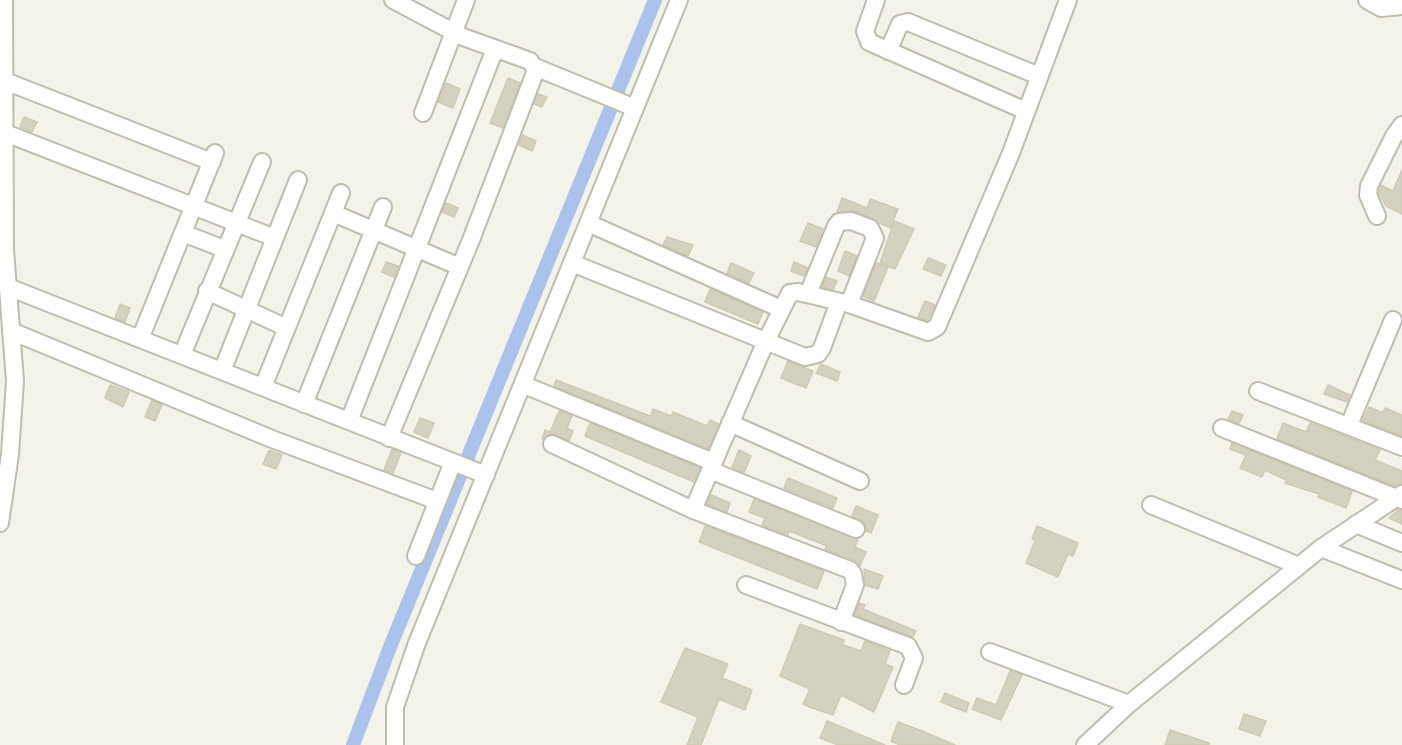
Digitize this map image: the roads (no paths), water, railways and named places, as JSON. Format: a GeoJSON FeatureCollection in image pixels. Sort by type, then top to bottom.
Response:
{"type":"FeatureCollection","features":[{"type":"Feature","properties":{"kind":"street"},"geometry":{"type":"LineString","coordinates":[[0,522],[3,478],[15,393],[8,287],[3,249],[4,0]]}},
{"type":"Feature","properties":{"kind":"street"},"geometry":{"type":"LineString","coordinates":[[393,0],[454,33],[530,62],[535,67],[635,108]]}},
{"type":"Feature","properties":{"kind":"street"},"geometry":{"type":"LineString","coordinates":[[423,113],[466,0]]}},
{"type":"Feature","properties":{"kind":"street"},"geometry":{"type":"LineString","coordinates":[[416,556],[437,501],[468,468],[524,386],[680,0]]}},
{"type":"Feature","properties":{"kind":"street"},"geometry":{"type":"LineString","coordinates":[[876,0],[865,36],[869,42],[1026,111]]}},
{"type":"Feature","properties":{"kind":"street"},"geometry":{"type":"LineString","coordinates":[[693,510],[766,341],[790,293],[808,294],[844,303],[924,331],[935,330],[1026,111],[1068,0]]}},
{"type":"Feature","properties":{"kind":"street"},"geometry":{"type":"LineString","coordinates":[[1367,0],[1381,8],[1402,6]]}},
{"type":"Feature","properties":{"kind":"street"},"geometry":{"type":"LineString","coordinates":[[888,51],[900,24],[913,23],[1039,76]]}},
{"type":"Feature","properties":{"kind":"street"},"geometry":{"type":"LineString","coordinates":[[349,422],[495,49]]}},
{"type":"Feature","properties":{"kind":"street"},"geometry":{"type":"LineString","coordinates":[[389,438],[460,267],[535,75],[535,67]]}},
{"type":"Feature","properties":{"kind":"street"},"geometry":{"type":"LineString","coordinates":[[5,81],[214,157],[140,339]]}},
{"type":"Feature","properties":{"kind":"street"},"geometry":{"type":"LineString","coordinates":[[1377,216],[1368,195],[1369,186],[1394,136],[1402,125]]}},
{"type":"Feature","properties":{"kind":"street"},"geometry":{"type":"LineString","coordinates":[[2,131],[275,238]]}},
{"type":"Feature","properties":{"kind":"street"},"geometry":{"type":"LineString","coordinates":[[182,355],[262,162]]}},
{"type":"Feature","properties":{"kind":"street"},"geometry":{"type":"LineString","coordinates":[[222,371],[298,180]]}},
{"type":"Feature","properties":{"kind":"street"},"geometry":{"type":"LineString","coordinates":[[263,387],[341,193]]}},
{"type":"Feature","properties":{"kind":"street"},"geometry":{"type":"LineString","coordinates":[[304,404],[383,207]]}},
{"type":"Feature","properties":{"kind":"street"},"geometry":{"type":"LineString","coordinates":[[333,213],[460,267]]}},
{"type":"Feature","properties":{"kind":"street"},"geometry":{"type":"LineString","coordinates":[[572,263],[805,357],[818,354],[844,303],[875,238],[870,228],[851,221],[839,222],[808,294]]}},
{"type":"Feature","properties":{"kind":"street"},"geometry":{"type":"LineString","coordinates":[[588,223],[781,309]]}},
{"type":"Feature","properties":{"kind":"street"},"geometry":{"type":"LineString","coordinates":[[183,233],[224,249]]}},
{"type":"Feature","properties":{"kind":"street"},"geometry":{"type":"LineString","coordinates":[[8,287],[468,468]]}},
{"type":"Feature","properties":{"kind":"street"},"geometry":{"type":"LineString","coordinates":[[207,291],[287,328]]}},
{"type":"Feature","properties":{"kind":"street"},"geometry":{"type":"LineString","coordinates":[[1348,425],[1393,320]]}},
{"type":"Feature","properties":{"kind":"street"},"geometry":{"type":"LineString","coordinates":[[11,331],[272,439],[437,501]]}},
{"type":"Feature","properties":{"kind":"street"},"geometry":{"type":"LineString","coordinates":[[524,386],[856,529]]}},
{"type":"Feature","properties":{"kind":"street"},"geometry":{"type":"LineString","coordinates":[[1258,391],[1402,447]]}},
{"type":"Feature","properties":{"kind":"street"},"geometry":{"type":"LineString","coordinates":[[730,423],[860,481]]}},
{"type":"Feature","properties":{"kind":"street"},"geometry":{"type":"LineString","coordinates":[[1222,428],[1400,497]]}},
{"type":"Feature","properties":{"kind":"street"},"geometry":{"type":"LineString","coordinates":[[552,444],[693,510],[850,570],[855,579],[855,585],[841,622]]}},
{"type":"Feature","properties":{"kind":"street"},"geometry":{"type":"LineString","coordinates":[[395,745],[397,696],[468,468]]}},
{"type":"Feature","properties":{"kind":"street"},"geometry":{"type":"LineString","coordinates":[[1085,745],[1129,704],[1321,548],[1400,497]]}},
{"type":"Feature","properties":{"kind":"street"},"geometry":{"type":"LineString","coordinates":[[1151,505],[1299,566]]}},
{"type":"Feature","properties":{"kind":"street"},"geometry":{"type":"LineString","coordinates":[[1356,524],[1402,543]]}},
{"type":"Feature","properties":{"kind":"street"},"geometry":{"type":"LineString","coordinates":[[1321,548],[1402,580]]}},
{"type":"Feature","properties":{"kind":"street"},"geometry":{"type":"LineString","coordinates":[[746,585],[911,649],[914,658],[904,685]]}},
{"type":"Feature","properties":{"kind":"street"},"geometry":{"type":"LineString","coordinates":[[990,652],[1129,704]]}},
{"type":"Feature","properties":{"kind":"waterway"},"geometry":{"type":"LineString","coordinates":[[353,745],[390,647],[655,0]]}}]}
